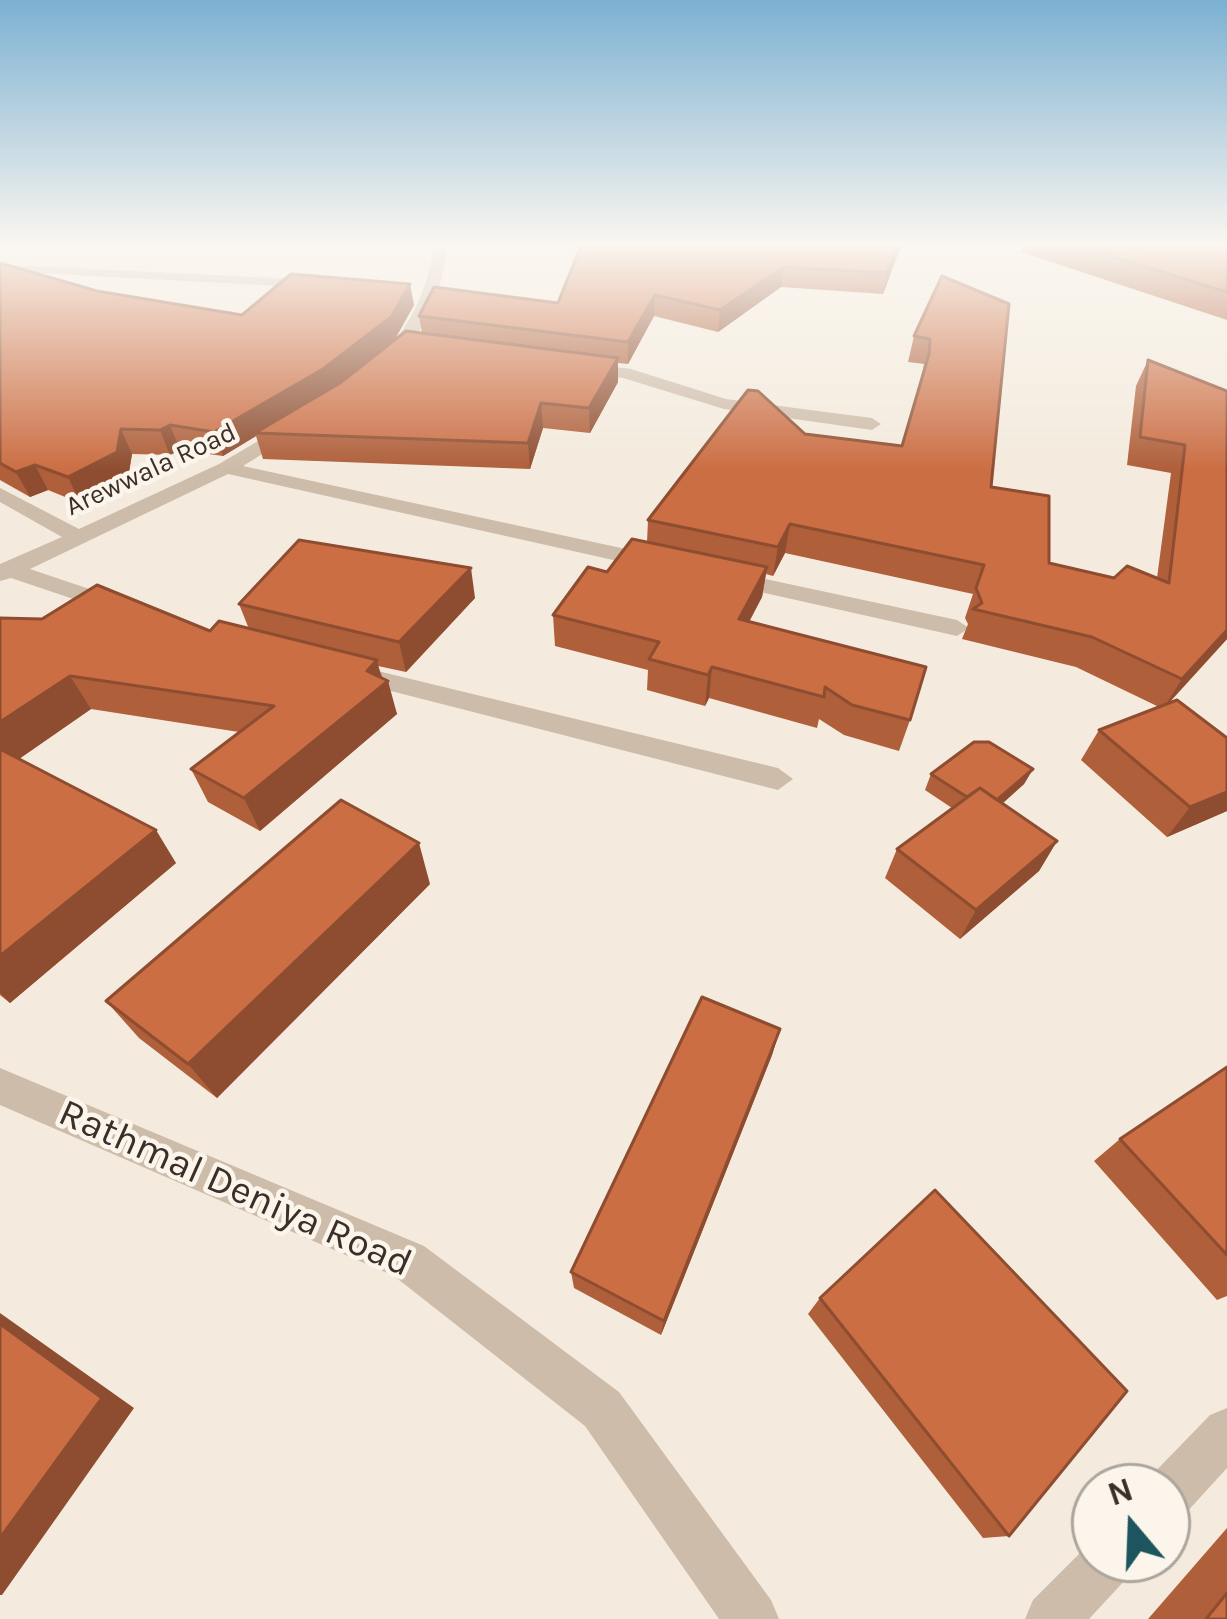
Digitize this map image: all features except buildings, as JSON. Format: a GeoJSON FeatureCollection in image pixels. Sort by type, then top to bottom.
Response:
{"type":"FeatureCollection","features":[{"type":"Feature","properties":{"kind":"street"},"geometry":{"type":"LineString","coordinates":[[372,372],[406,345],[419,319]]}},
{"type":"Feature","properties":{"kind":"street"},"geometry":{"type":"LineString","coordinates":[[406,345],[428,347]]}},
{"type":"Feature","properties":{"kind":"street"},"geometry":{"type":"LineString","coordinates":[[559,364],[625,373],[724,404],[872,424]]}},
{"type":"Feature","properties":{"kind":"street","name":"Arewwala Road"},"geometry":{"type":"LineString","coordinates":[[4,571],[226,468],[319,411]]}},
{"type":"Feature","properties":{"kind":"street"},"geometry":{"type":"LineString","coordinates":[[226,468],[957,628]]}},
{"type":"Feature","properties":{"kind":"street"},"geometry":{"type":"LineString","coordinates":[[0,494],[75,536]]}},
{"type":"Feature","properties":{"kind":"street"},"geometry":{"type":"LineString","coordinates":[[4,571],[153,618]]}},
{"type":"Feature","properties":{"kind":"street"},"geometry":{"type":"LineString","coordinates":[[329,667],[778,779]]}},
{"type":"Feature","properties":{"kind":"street","name":"Rathmal Deniya Road"},"geometry":{"type":"LineString","coordinates":[[0,1086],[409,1261],[602,1409],[752,1619]]}},
{"type":"Feature","properties":{"kind":"street"},"geometry":{"type":"LineString","coordinates":[[1191,1470],[1227,1432]]}},
{"type":"Feature","properties":{"kind":"street"},"geometry":{"type":"LineString","coordinates":[[1052,1619],[1086,1583]]}}]}
